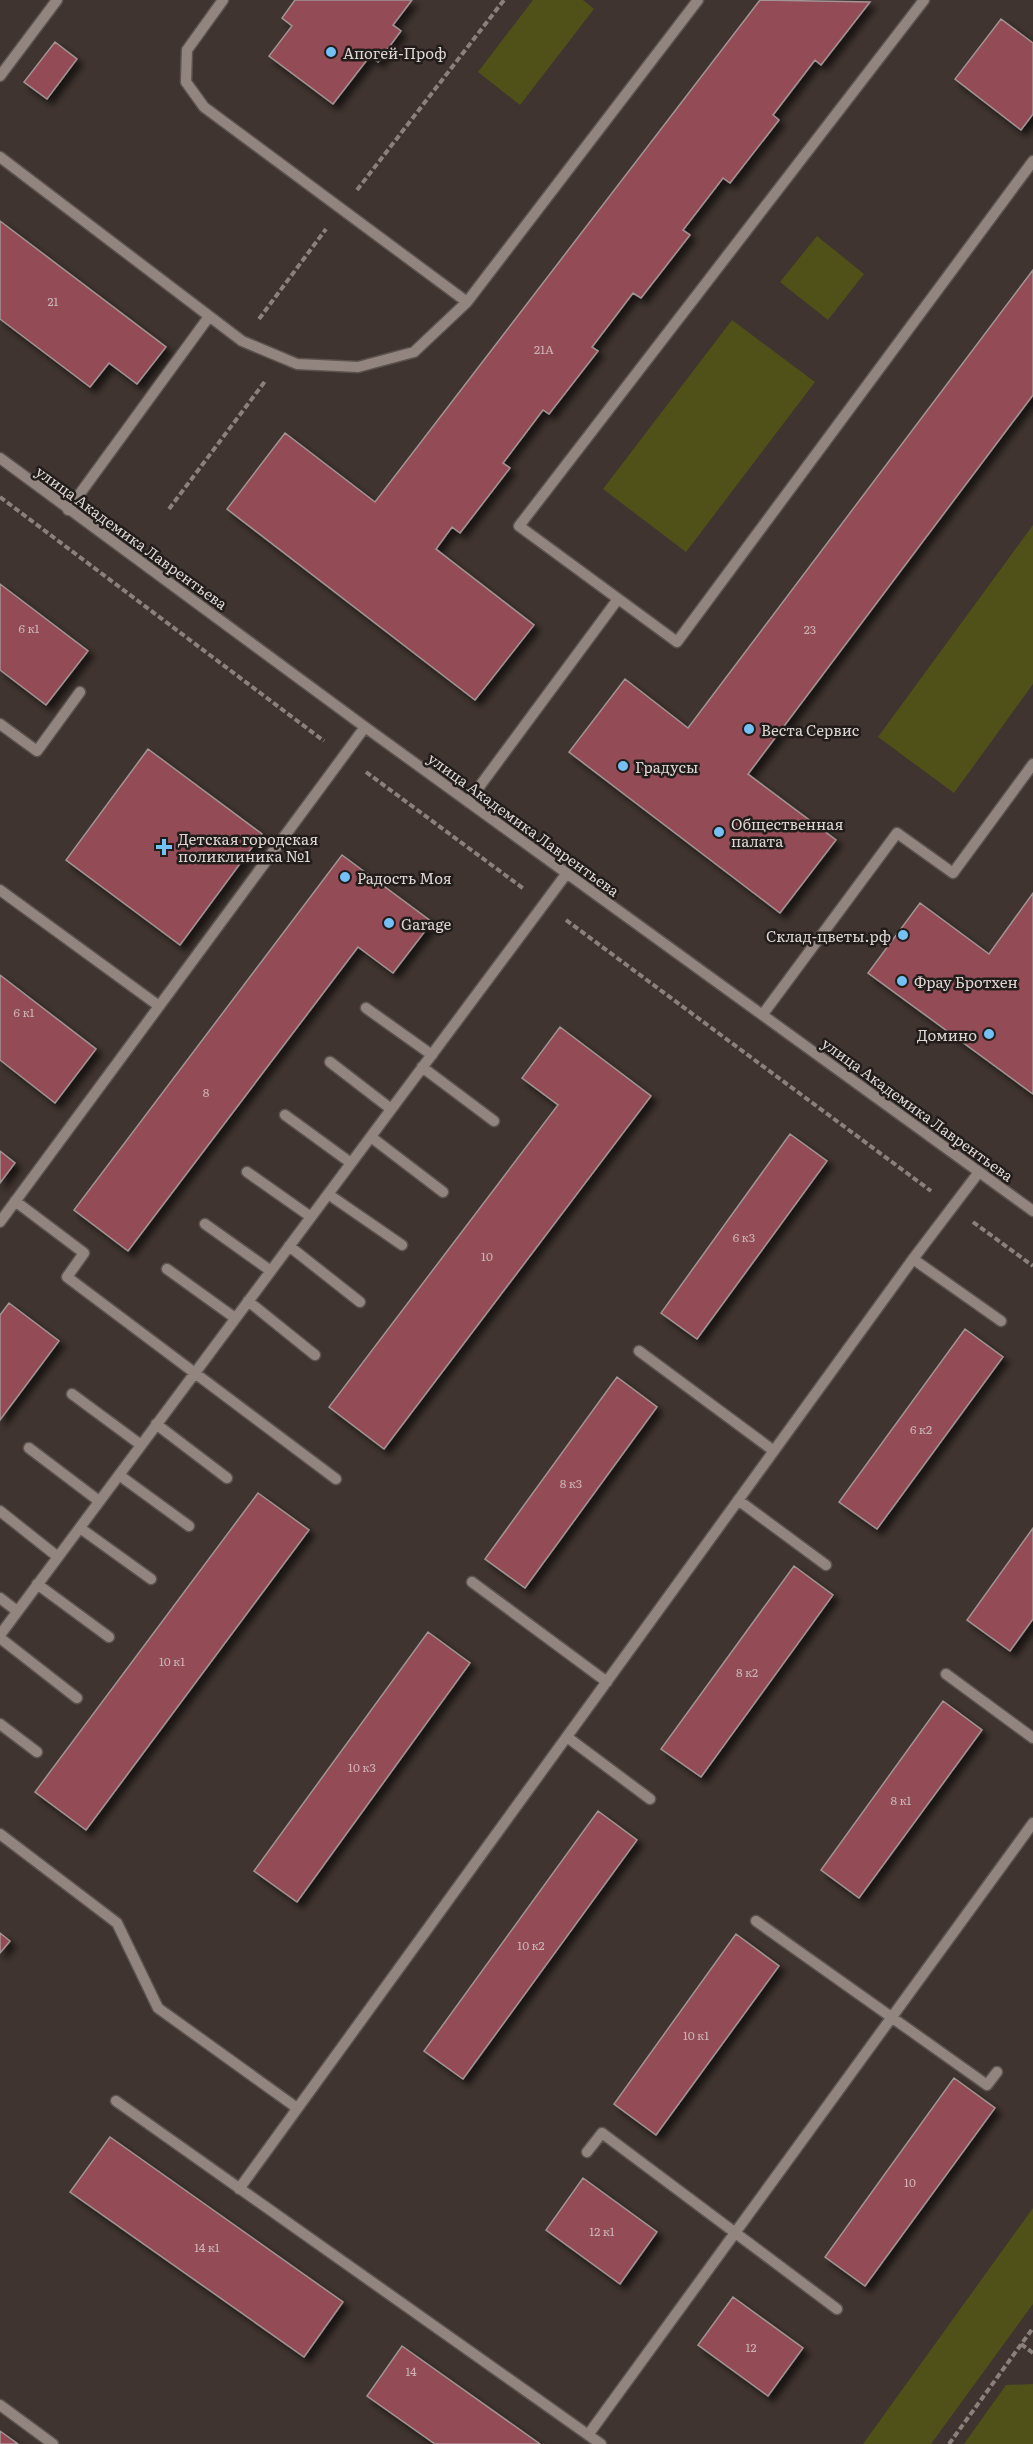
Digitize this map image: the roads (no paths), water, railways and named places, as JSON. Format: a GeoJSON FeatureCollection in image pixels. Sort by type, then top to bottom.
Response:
{"type":"FeatureCollection","features":[{"type":"Feature","properties":{"kind":"street"},"geometry":{"type":"LineString","coordinates":[[0,76],[57,0]]}},
{"type":"Feature","properties":{"kind":"street"},"geometry":{"type":"LineString","coordinates":[[223,0],[187,50],[186,82],[204,107],[466,302]]}},
{"type":"Feature","properties":{"kind":"street"},"geometry":{"type":"LineString","coordinates":[[0,157],[208,318],[242,341],[297,364],[358,367],[414,352],[466,302],[698,0]]}},
{"type":"Feature","properties":{"kind":"street"},"geometry":{"type":"LineString","coordinates":[[924,0],[519,526],[677,642],[1033,161]]}},
{"type":"Feature","properties":{"kind":"street"},"geometry":{"type":"LineString","coordinates":[[68,510],[208,318]]}},
{"type":"Feature","properties":{"kind":"street","name":"улица Академика Лаврентьева"},"geometry":{"type":"LineString","coordinates":[[0,458],[365,727],[1033,1211]]}},
{"type":"Feature","properties":{"kind":"street"},"geometry":{"type":"LineString","coordinates":[[468,802],[618,599]]}},
{"type":"Feature","properties":{"kind":"street"},"geometry":{"type":"LineString","coordinates":[[0,724],[37,751],[80,692]]}},
{"type":"Feature","properties":{"kind":"street"},"geometry":{"type":"LineString","coordinates":[[0,1222],[365,727]]}},
{"type":"Feature","properties":{"kind":"street"},"geometry":{"type":"LineString","coordinates":[[763,1014],[897,833],[952,873],[1033,764]]}},
{"type":"Feature","properties":{"kind":"street"},"geometry":{"type":"LineString","coordinates":[[77,1698],[0,1636],[567,873]]}},
{"type":"Feature","properties":{"kind":"street"},"geometry":{"type":"LineString","coordinates":[[0,890],[159,1006]]}},
{"type":"Feature","properties":{"kind":"street"},"geometry":{"type":"LineString","coordinates":[[366,1008],[432,1055]]}},
{"type":"Feature","properties":{"kind":"street"},"geometry":{"type":"LineString","coordinates":[[330,1062],[391,1109]]}},
{"type":"Feature","properties":{"kind":"street"},"geometry":{"type":"LineString","coordinates":[[422,1067],[494,1121]]}},
{"type":"Feature","properties":{"kind":"street"},"geometry":{"type":"LineString","coordinates":[[285,1115],[351,1163]]}},
{"type":"Feature","properties":{"kind":"street"},"geometry":{"type":"LineString","coordinates":[[371,1137],[443,1192]]}},
{"type":"Feature","properties":{"kind":"street"},"geometry":{"type":"LineString","coordinates":[[247,1172],[311,1217]]}},
{"type":"Feature","properties":{"kind":"street"},"geometry":{"type":"LineString","coordinates":[[239,2188],[913,1259],[980,1172]]}},
{"type":"Feature","properties":{"kind":"street"},"geometry":{"type":"LineString","coordinates":[[328,1194],[402,1245]]}},
{"type":"Feature","properties":{"kind":"street"},"geometry":{"type":"LineString","coordinates":[[15,1201],[84,1253],[67,1277],[336,1479]]}},
{"type":"Feature","properties":{"kind":"street"},"geometry":{"type":"LineString","coordinates":[[205,1224],[271,1271]]}},
{"type":"Feature","properties":{"kind":"street"},"geometry":{"type":"LineString","coordinates":[[289,1246],[360,1302]]}},
{"type":"Feature","properties":{"kind":"street"},"geometry":{"type":"LineString","coordinates":[[913,1259],[1001,1321]]}},
{"type":"Feature","properties":{"kind":"street"},"geometry":{"type":"LineString","coordinates":[[167,1269],[235,1318]]}},
{"type":"Feature","properties":{"kind":"street"},"geometry":{"type":"LineString","coordinates":[[248,1301],[315,1356]]}},
{"type":"Feature","properties":{"kind":"street"},"geometry":{"type":"LineString","coordinates":[[639,1351],[774,1451]]}},
{"type":"Feature","properties":{"kind":"street"},"geometry":{"type":"LineString","coordinates":[[72,1394],[141,1445]]}},
{"type":"Feature","properties":{"kind":"street"},"geometry":{"type":"LineString","coordinates":[[156,1424],[227,1478]]}},
{"type":"Feature","properties":{"kind":"street"},"geometry":{"type":"LineString","coordinates":[[29,1448],[99,1501]]}},
{"type":"Feature","properties":{"kind":"street"},"geometry":{"type":"LineString","coordinates":[[119,1475],[189,1526]]}},
{"type":"Feature","properties":{"kind":"street"},"geometry":{"type":"LineString","coordinates":[[738,1500],[826,1565]]}},
{"type":"Feature","properties":{"kind":"street"},"geometry":{"type":"LineString","coordinates":[[0,1510],[58,1557]]}},
{"type":"Feature","properties":{"kind":"street"},"geometry":{"type":"LineString","coordinates":[[80,1528],[151,1579]]}},
{"type":"Feature","properties":{"kind":"street"},"geometry":{"type":"LineString","coordinates":[[472,1582],[607,1682]]}},
{"type":"Feature","properties":{"kind":"street"},"geometry":{"type":"LineString","coordinates":[[37,1584],[109,1637]]}},
{"type":"Feature","properties":{"kind":"street"},"geometry":{"type":"LineString","coordinates":[[0,1598],[17,1611]]}},
{"type":"Feature","properties":{"kind":"street"},"geometry":{"type":"LineString","coordinates":[[946,1674],[1033,1738]]}},
{"type":"Feature","properties":{"kind":"street"},"geometry":{"type":"LineString","coordinates":[[0,1724],[37,1752]]}},
{"type":"Feature","properties":{"kind":"street"},"geometry":{"type":"LineString","coordinates":[[567,1737],[650,1798]]}},
{"type":"Feature","properties":{"kind":"street"},"geometry":{"type":"LineString","coordinates":[[588,2435],[1033,1823]]}},
{"type":"Feature","properties":{"kind":"street"},"geometry":{"type":"LineString","coordinates":[[0,1834],[117,1923],[158,2008],[297,2108]]}},
{"type":"Feature","properties":{"kind":"street"},"geometry":{"type":"LineString","coordinates":[[756,1922],[987,2085],[997,2072]]}},
{"type":"Feature","properties":{"kind":"street"},"geometry":{"type":"LineString","coordinates":[[116,2101],[601,2444]]}},
{"type":"Feature","properties":{"kind":"street"},"geometry":{"type":"LineString","coordinates":[[587,2152],[602,2133],[837,2309]]}},
{"type":"Feature","properties":{"kind":"street"},"geometry":{"type":"LineString","coordinates":[[0,2405],[53,2444]]}},
{"type":"Feature","properties":{"kind":"place","name":"Апогей-Проф"},"geometry":{"type":"Point","coordinates":[331,52]}},
{"type":"Feature","properties":{"kind":"place","name":"Веста Сервис"},"geometry":{"type":"Point","coordinates":[749,729]}},
{"type":"Feature","properties":{"kind":"place","name":"Градусы"},"geometry":{"type":"Point","coordinates":[623,766]}},
{"type":"Feature","properties":{"kind":"place","name":"Общественная палата"},"geometry":{"type":"Point","coordinates":[719,832]}},
{"type":"Feature","properties":{"kind":"place","name":"Детская городская поликлиника №1"},"geometry":{"type":"Point","coordinates":[164,847]}},
{"type":"Feature","properties":{"kind":"place","name":"Радость Моя"},"geometry":{"type":"Point","coordinates":[345,877]}},
{"type":"Feature","properties":{"kind":"place","name":"Garage"},"geometry":{"type":"Point","coordinates":[389,923]}},
{"type":"Feature","properties":{"kind":"place","name":"Склад-цветы.рф"},"geometry":{"type":"Point","coordinates":[903,935]}},
{"type":"Feature","properties":{"kind":"place","name":"Фрау Бротхен"},"geometry":{"type":"Point","coordinates":[902,981]}},
{"type":"Feature","properties":{"kind":"place","name":"Домино"},"geometry":{"type":"Point","coordinates":[989,1034]}}]}
